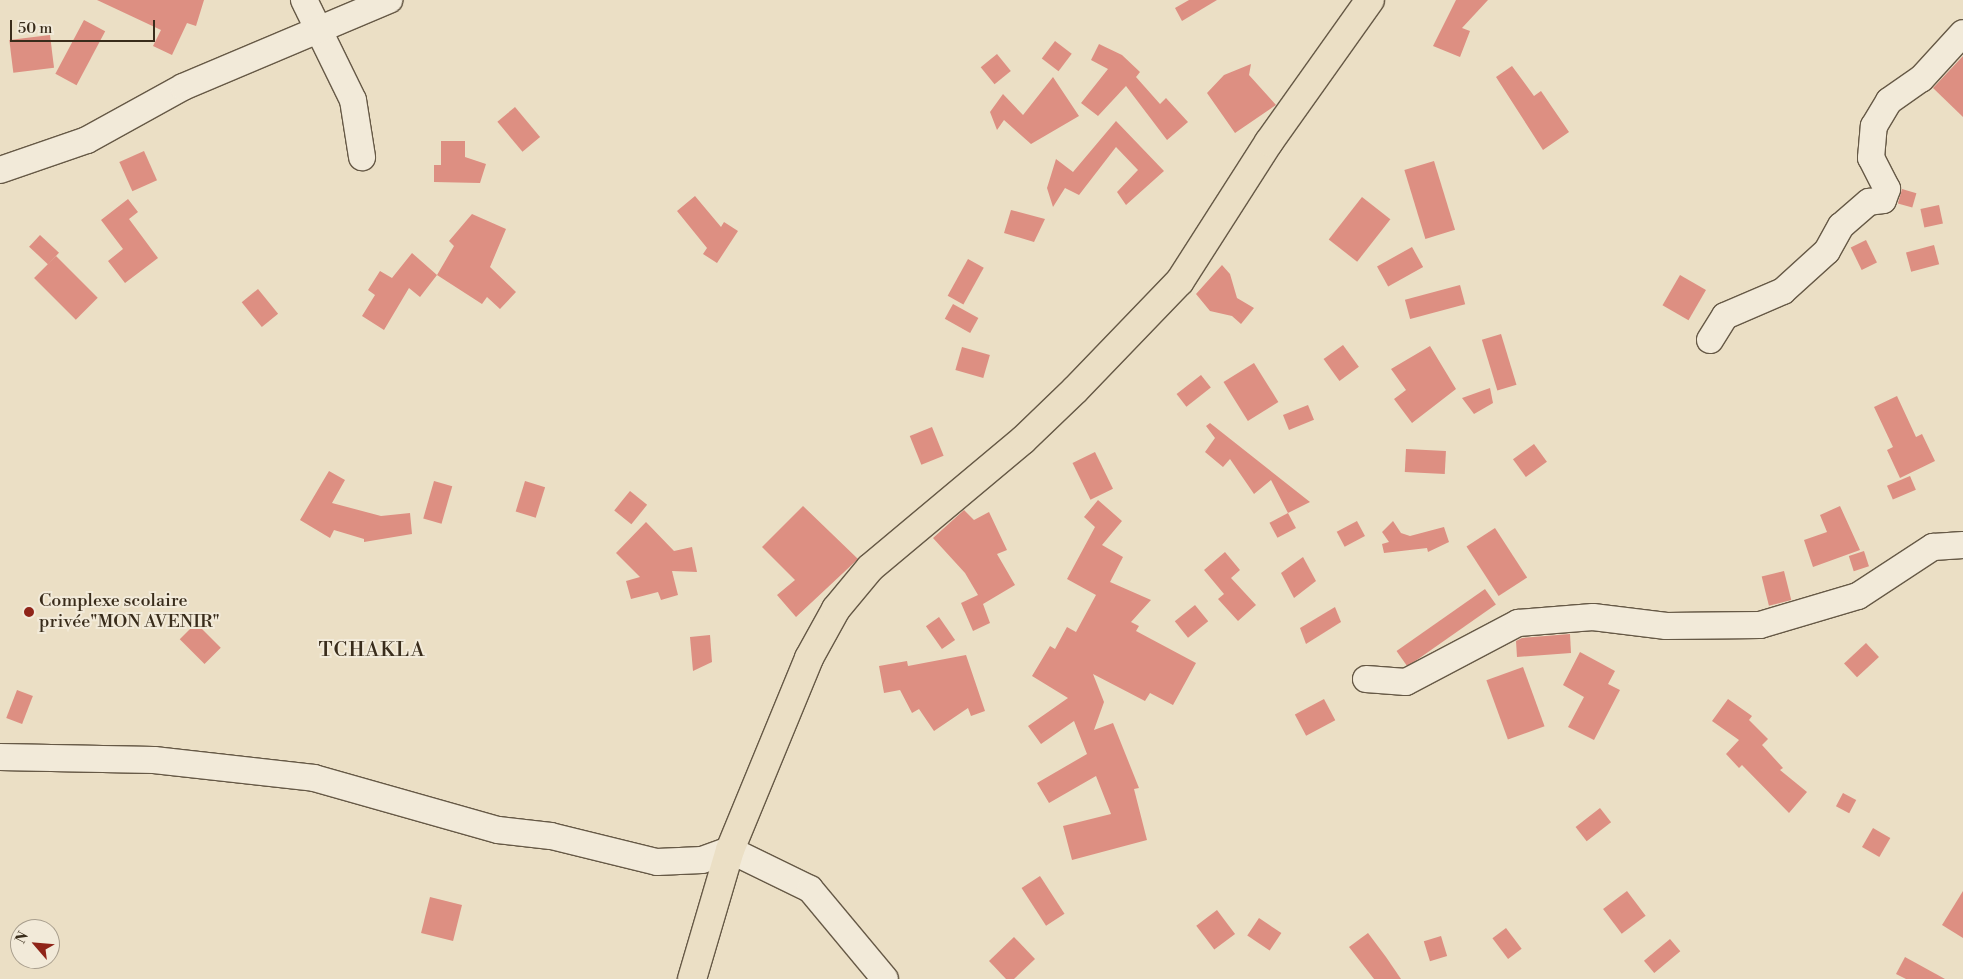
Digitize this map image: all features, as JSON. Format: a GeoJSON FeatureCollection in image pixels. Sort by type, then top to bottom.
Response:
{"type":"FeatureCollection","features":[{"type":"Feature","properties":{"kind":"main road"},"geometry":{"type":"LineString","coordinates":[[692,979],[730,850],[809,658],[836,609],[870,568],[1076,390],[1180,281],[1269,142],[1370,0]]}},
{"type":"Feature","properties":{"kind":"street"},"geometry":{"type":"LineString","coordinates":[[304,0],[353,100],[362,157]]}},
{"type":"Feature","properties":{"kind":"street"},"geometry":{"type":"LineString","coordinates":[[0,170],[87,140],[183,87],[321,32],[390,0]]}},
{"type":"Feature","properties":{"kind":"street"},"geometry":{"type":"LineString","coordinates":[[1710,340],[1725,316],[1783,290],[1827,251],[1841,226],[1869,202],[1883,200],[1887,189],[1871,158],[1874,126],[1889,101],[1921,79],[1963,33]]}},
{"type":"Feature","properties":{"kind":"street"},"geometry":{"type":"LineString","coordinates":[[1366,679],[1406,682],[1518,623],[1593,617],[1666,626],[1760,625],[1858,596],[1933,547],[1963,545]]}},
{"type":"Feature","properties":{"kind":"street"},"geometry":{"type":"LineString","coordinates":[[0,757],[154,760],[314,778],[498,830],[559,838],[657,862],[702,860],[730,850],[810,889],[885,979]]}},
{"type":"Feature","properties":{"kind":"building"},"geometry":{"type":"Polygon","coordinates":[[[97,0],[204,0],[196,26],[187,23],[172,55],[153,46],[161,30],[97,0]]]}},
{"type":"Feature","properties":{"kind":"building"},"geometry":{"type":"Polygon","coordinates":[[[1189,0],[1217,0],[1182,21],[1175,8],[1189,0]]]}},
{"type":"Feature","properties":{"kind":"building"},"geometry":{"type":"Polygon","coordinates":[[[1456,0],[1488,0],[1462,28],[1470,31],[1460,57],[1433,46],[1456,0]]]}},
{"type":"Feature","properties":{"kind":"building"},"geometry":{"type":"Polygon","coordinates":[[[84,20],[105,31],[77,85],[55,74],[84,20]]]}},
{"type":"Feature","properties":{"kind":"building"},"geometry":{"type":"Polygon","coordinates":[[[50,35],[54,68],[13,73],[9,40],[50,35]]]}},
{"type":"Feature","properties":{"kind":"building"},"geometry":{"type":"Polygon","coordinates":[[[1055,41],[1072,54],[1059,71],[1042,59],[1055,41]]]}},
{"type":"Feature","properties":{"kind":"building"},"geometry":{"type":"Polygon","coordinates":[[[1099,44],[1122,55],[1140,72],[1136,77],[1160,104],[1166,98],[1188,122],[1167,140],[1126,86],[1098,116],[1081,103],[1108,69],[1091,60],[1099,44]]]}},
{"type":"Feature","properties":{"kind":"building"},"geometry":{"type":"Polygon","coordinates":[[[997,54],[1011,71],[995,84],[981,67],[997,54]]]}},
{"type":"Feature","properties":{"kind":"building"},"geometry":{"type":"Polygon","coordinates":[[[1963,56],[1963,117],[1933,88],[1963,56]]]}},
{"type":"Feature","properties":{"kind":"building"},"geometry":{"type":"Polygon","coordinates":[[[1251,64],[1249,75],[1276,105],[1235,133],[1207,93],[1224,75],[1251,64]]]}},
{"type":"Feature","properties":{"kind":"building"},"geometry":{"type":"Polygon","coordinates":[[[1512,66],[1534,96],[1541,91],[1569,132],[1543,150],[1496,77],[1512,66]]]}},
{"type":"Feature","properties":{"kind":"building"},"geometry":{"type":"Polygon","coordinates":[[[1053,77],[1079,116],[1031,144],[1004,120],[997,130],[990,112],[1003,94],[1023,115],[1053,77]]]}},
{"type":"Feature","properties":{"kind":"building"},"geometry":{"type":"Polygon","coordinates":[[[515,107],[540,137],[522,152],[497,122],[515,107]]]}},
{"type":"Feature","properties":{"kind":"building"},"geometry":{"type":"Polygon","coordinates":[[[1116,121],[1164,171],[1126,205],[1117,192],[1138,170],[1116,147],[1079,195],[1065,188],[1053,207],[1047,188],[1056,159],[1073,172],[1116,121]]]}},
{"type":"Feature","properties":{"kind":"building"},"geometry":{"type":"Polygon","coordinates":[[[441,141],[465,141],[465,157],[486,164],[480,183],[434,182],[434,165],[441,165],[441,141]]]}},
{"type":"Feature","properties":{"kind":"building"},"geometry":{"type":"Polygon","coordinates":[[[144,151],[157,180],[132,191],[119,162],[144,151]]]}},
{"type":"Feature","properties":{"kind":"building"},"geometry":{"type":"Polygon","coordinates":[[[1434,161],[1455,230],[1425,239],[1404,170],[1434,161]]]}},
{"type":"Feature","properties":{"kind":"building"},"geometry":{"type":"Polygon","coordinates":[[[1902,189],[1916,193],[1912,208],[1898,203],[1902,189]]]}},
{"type":"Feature","properties":{"kind":"building"},"geometry":{"type":"Polygon","coordinates":[[[695,196],[721,227],[724,222],[738,231],[717,263],[703,254],[707,248],[677,211],[695,196]]]}},
{"type":"Feature","properties":{"kind":"building"},"geometry":{"type":"Polygon","coordinates":[[[1362,197],[1390,219],[1357,262],[1329,240],[1362,197]]]}},
{"type":"Feature","properties":{"kind":"building"},"geometry":{"type":"Polygon","coordinates":[[[128,199],[138,212],[129,219],[158,258],[125,283],[108,261],[123,249],[101,220],[128,199]]]}},
{"type":"Feature","properties":{"kind":"building"},"geometry":{"type":"Polygon","coordinates":[[[1939,205],[1943,224],[1924,228],[1920,209],[1939,205]]]}},
{"type":"Feature","properties":{"kind":"building"},"geometry":{"type":"Polygon","coordinates":[[[1011,210],[1045,219],[1034,242],[1004,233],[1011,210]]]}},
{"type":"Feature","properties":{"kind":"building"},"geometry":{"type":"Polygon","coordinates":[[[472,214],[506,229],[490,267],[516,292],[500,309],[487,297],[482,304],[437,275],[454,246],[449,241],[472,214]]]}},
{"type":"Feature","properties":{"kind":"building"},"geometry":{"type":"Polygon","coordinates":[[[40,235],[59,253],[48,264],[29,247],[40,235]]]}},
{"type":"Feature","properties":{"kind":"building"},"geometry":{"type":"Polygon","coordinates":[[[1866,240],[1877,262],[1862,270],[1851,247],[1866,240]]]}},
{"type":"Feature","properties":{"kind":"building"},"geometry":{"type":"Polygon","coordinates":[[[1934,245],[1939,264],[1911,272],[1906,253],[1934,245]]]}},
{"type":"Feature","properties":{"kind":"building"},"geometry":{"type":"Polygon","coordinates":[[[1412,247],[1423,267],[1388,287],[1377,266],[1412,247]]]}},
{"type":"Feature","properties":{"kind":"building"},"geometry":{"type":"Polygon","coordinates":[[[412,253],[437,275],[420,297],[409,288],[384,330],[362,316],[375,295],[368,290],[380,271],[392,278],[412,253]]]}},
{"type":"Feature","properties":{"kind":"building"},"geometry":{"type":"Polygon","coordinates":[[[56,256],[98,298],[76,320],[34,278],[56,256]]]}},
{"type":"Feature","properties":{"kind":"building"},"geometry":{"type":"Polygon","coordinates":[[[968,259],[984,268],[963,304],[948,296],[968,259]]]}},
{"type":"Feature","properties":{"kind":"building"},"geometry":{"type":"Polygon","coordinates":[[[1222,265],[1230,274],[1237,298],[1254,308],[1241,324],[1232,316],[1210,311],[1196,294],[1222,265]]]}},
{"type":"Feature","properties":{"kind":"building"},"geometry":{"type":"Polygon","coordinates":[[[1680,275],[1706,290],[1688,320],[1662,305],[1680,275]]]}},
{"type":"Feature","properties":{"kind":"building"},"geometry":{"type":"Polygon","coordinates":[[[1460,285],[1465,304],[1410,319],[1405,300],[1460,285]]]}},
{"type":"Feature","properties":{"kind":"building"},"geometry":{"type":"Polygon","coordinates":[[[258,289],[278,314],[262,327],[242,302],[258,289]]]}},
{"type":"Feature","properties":{"kind":"building"},"geometry":{"type":"Polygon","coordinates":[[[953,304],[978,318],[970,333],[945,319],[953,304]]]}},
{"type":"Feature","properties":{"kind":"building"},"geometry":{"type":"Polygon","coordinates":[[[1501,334],[1516,385],[1497,391],[1482,340],[1501,334]]]}},
{"type":"Feature","properties":{"kind":"building"},"geometry":{"type":"Polygon","coordinates":[[[1343,345],[1359,367],[1339,381],[1324,359],[1343,345]]]}},
{"type":"Feature","properties":{"kind":"building"},"geometry":{"type":"Polygon","coordinates":[[[1430,346],[1456,389],[1412,423],[1394,399],[1406,390],[1391,369],[1430,346]]]}},
{"type":"Feature","properties":{"kind":"building"},"geometry":{"type":"Polygon","coordinates":[[[962,347],[990,355],[983,378],[955,370],[962,347]]]}},
{"type":"Feature","properties":{"kind":"building"},"geometry":{"type":"Polygon","coordinates":[[[1254,363],[1278,402],[1248,421],[1223,382],[1254,363]]]}},
{"type":"Feature","properties":{"kind":"building"},"geometry":{"type":"Polygon","coordinates":[[[1201,375],[1211,388],[1186,407],[1177,394],[1201,375]]]}},
{"type":"Feature","properties":{"kind":"building"},"geometry":{"type":"Polygon","coordinates":[[[1490,388],[1493,403],[1474,414],[1462,398],[1490,388]]]}},
{"type":"Feature","properties":{"kind":"building"},"geometry":{"type":"Polygon","coordinates":[[[1897,396],[1916,437],[1922,434],[1935,461],[1900,478],[1887,450],[1893,447],[1874,407],[1897,396]]]}},
{"type":"Feature","properties":{"kind":"building"},"geometry":{"type":"Polygon","coordinates":[[[1308,405],[1314,420],[1289,430],[1283,415],[1308,405]]]}},
{"type":"Feature","properties":{"kind":"building"},"geometry":{"type":"Polygon","coordinates":[[[1210,423],[1310,502],[1288,513],[1271,480],[1254,494],[1230,459],[1223,467],[1205,452],[1215,438],[1206,426],[1210,423]]]}},
{"type":"Feature","properties":{"kind":"building"},"geometry":{"type":"Polygon","coordinates":[[[932,427],[944,456],[921,465],[910,436],[932,427]]]}},
{"type":"Feature","properties":{"kind":"building"},"geometry":{"type":"Polygon","coordinates":[[[1534,444],[1547,462],[1526,477],[1513,459],[1534,444]]]}},
{"type":"Feature","properties":{"kind":"building"},"geometry":{"type":"Polygon","coordinates":[[[1406,449],[1446,451],[1445,474],[1405,472],[1406,449]]]}},
{"type":"Feature","properties":{"kind":"building"},"geometry":{"type":"Polygon","coordinates":[[[1095,452],[1113,489],[1091,500],[1073,463],[1095,452]]]}},
{"type":"Feature","properties":{"kind":"building"},"geometry":{"type":"Polygon","coordinates":[[[329,471],[345,480],[332,503],[381,516],[410,513],[412,534],[364,542],[364,539],[334,530],[330,538],[300,520],[329,471]]]}},
{"type":"Feature","properties":{"kind":"building"},"geometry":{"type":"Polygon","coordinates":[[[1910,476],[1916,490],[1893,500],[1887,486],[1910,476]]]}},
{"type":"Feature","properties":{"kind":"building"},"geometry":{"type":"Polygon","coordinates":[[[434,481],[452,486],[442,524],[423,518],[434,481]]]}},
{"type":"Feature","properties":{"kind":"building"},"geometry":{"type":"Polygon","coordinates":[[[525,481],[545,487],[536,518],[516,512],[525,481]]]}},
{"type":"Feature","properties":{"kind":"building"},"geometry":{"type":"Polygon","coordinates":[[[630,491],[647,505],[631,524],[614,510],[630,491]]]}},
{"type":"Feature","properties":{"kind":"building"},"geometry":{"type":"Polygon","coordinates":[[[1098,500],[1122,521],[1102,545],[1123,557],[1110,582],[1151,600],[1131,622],[1139,626],[1136,631],[1196,663],[1173,705],[1150,693],[1145,701],[1093,674],[1104,702],[1094,730],[1113,723],[1139,788],[1134,789],[1147,840],[1072,860],[1063,826],[1111,814],[1096,776],[1049,803],[1037,783],[1087,754],[1074,721],[1041,744],[1028,726],[1068,698],[1032,676],[1050,646],[1055,649],[1067,627],[1076,632],[1096,595],[1067,579],[1095,527],[1084,517],[1098,500]]]}},
{"type":"Feature","properties":{"kind":"building"},"geometry":{"type":"Polygon","coordinates":[[[803,506],[858,559],[796,617],[777,595],[795,580],[762,547],[803,506]]]}},
{"type":"Feature","properties":{"kind":"building"},"geometry":{"type":"Polygon","coordinates":[[[1840,506],[1860,550],[1813,567],[1804,540],[1827,532],[1820,515],[1840,506]]]}},
{"type":"Feature","properties":{"kind":"building"},"geometry":{"type":"Polygon","coordinates":[[[964,510],[974,520],[989,512],[1007,550],[997,554],[1015,585],[983,604],[990,623],[973,631],[961,603],[978,595],[965,573],[933,538],[964,510]]]}},
{"type":"Feature","properties":{"kind":"building"},"geometry":{"type":"Polygon","coordinates":[[[1288,513],[1296,528],[1277,538],[1269,523],[1288,513]]]}},
{"type":"Feature","properties":{"kind":"building"},"geometry":{"type":"Polygon","coordinates":[[[1357,521],[1365,536],[1345,547],[1337,532],[1357,521]]]}},
{"type":"Feature","properties":{"kind":"building"},"geometry":{"type":"Polygon","coordinates":[[[1393,521],[1401,533],[1410,536],[1444,527],[1449,542],[1428,552],[1427,548],[1384,553],[1382,544],[1389,542],[1382,532],[1393,521]]]}},
{"type":"Feature","properties":{"kind":"building"},"geometry":{"type":"Polygon","coordinates":[[[646,522],[674,551],[692,547],[697,572],[672,571],[678,595],[661,600],[658,592],[631,599],[626,581],[640,577],[616,553],[646,522]]]}},
{"type":"Feature","properties":{"kind":"building"},"geometry":{"type":"Polygon","coordinates":[[[1495,528],[1527,577],[1499,596],[1466,547],[1495,528]]]}},
{"type":"Feature","properties":{"kind":"building"},"geometry":{"type":"Polygon","coordinates":[[[1864,551],[1869,566],[1854,571],[1849,556],[1864,551]]]}},
{"type":"Feature","properties":{"kind":"building"},"geometry":{"type":"Polygon","coordinates":[[[1225,552],[1240,570],[1231,578],[1256,605],[1238,621],[1218,599],[1224,594],[1204,570],[1225,552]]]}},
{"type":"Feature","properties":{"kind":"building"},"geometry":{"type":"Polygon","coordinates":[[[1303,557],[1316,581],[1294,598],[1281,573],[1303,557]]]}},
{"type":"Feature","properties":{"kind":"building"},"geometry":{"type":"Polygon","coordinates":[[[1784,571],[1791,600],[1769,606],[1762,577],[1784,571]]]}},
{"type":"Feature","properties":{"kind":"building"},"geometry":{"type":"Polygon","coordinates":[[[1485,589],[1496,605],[1407,667],[1397,651],[1485,589]]]}},
{"type":"Feature","properties":{"kind":"building"},"geometry":{"type":"Polygon","coordinates":[[[1195,605],[1208,621],[1188,638],[1175,621],[1195,605]]]}},
{"type":"Feature","properties":{"kind":"building"},"geometry":{"type":"Polygon","coordinates":[[[1335,607],[1341,622],[1306,644],[1300,628],[1335,607]]]}},
{"type":"Feature","properties":{"kind":"building"},"geometry":{"type":"Polygon","coordinates":[[[939,617],[955,640],[942,649],[926,626],[939,617]]]}},
{"type":"Feature","properties":{"kind":"building"},"geometry":{"type":"Polygon","coordinates":[[[196,623],[221,648],[204,664],[180,639],[196,623]]]}},
{"type":"Feature","properties":{"kind":"building"},"geometry":{"type":"Polygon","coordinates":[[[1570,634],[1571,653],[1517,657],[1516,641],[1522,638],[1570,634]]]}},
{"type":"Feature","properties":{"kind":"building"},"geometry":{"type":"Polygon","coordinates":[[[710,635],[712,662],[693,671],[690,637],[710,635]]]}},
{"type":"Feature","properties":{"kind":"building"},"geometry":{"type":"Polygon","coordinates":[[[1866,643],[1879,657],[1857,677],[1844,663],[1866,643]]]}},
{"type":"Feature","properties":{"kind":"building"},"geometry":{"type":"Polygon","coordinates":[[[1580,652],[1615,671],[1608,684],[1620,690],[1594,740],[1568,727],[1584,697],[1563,685],[1580,652]]]}},
{"type":"Feature","properties":{"kind":"building"},"geometry":{"type":"Polygon","coordinates":[[[966,655],[985,711],[971,716],[968,708],[934,731],[919,709],[912,713],[900,690],[884,693],[879,666],[907,661],[908,666],[966,655]]]}},
{"type":"Feature","properties":{"kind":"building"},"geometry":{"type":"Polygon","coordinates":[[[1523,667],[1545,726],[1508,740],[1486,680],[1523,667]]]}},
{"type":"Feature","properties":{"kind":"building"},"geometry":{"type":"Polygon","coordinates":[[[17,690],[33,696],[22,724],[6,718],[17,690]]]}},
{"type":"Feature","properties":{"kind":"building"},"geometry":{"type":"Polygon","coordinates":[[[1324,699],[1335,720],[1306,736],[1295,714],[1324,699]]]}},
{"type":"Feature","properties":{"kind":"building"},"geometry":{"type":"Polygon","coordinates":[[[1728,699],[1752,716],[1749,720],[1768,739],[1762,745],[1783,768],[1780,770],[1807,792],[1789,813],[1742,765],[1739,768],[1726,754],[1739,740],[1712,721],[1728,699]]]}},
{"type":"Feature","properties":{"kind":"building"},"geometry":{"type":"Polygon","coordinates":[[[1843,793],[1856,800],[1849,813],[1836,806],[1843,793]]]}},
{"type":"Feature","properties":{"kind":"building"},"geometry":{"type":"Polygon","coordinates":[[[1600,808],[1611,822],[1587,841],[1576,827],[1600,808]]]}},
{"type":"Feature","properties":{"kind":"building"},"geometry":{"type":"Polygon","coordinates":[[[1873,828],[1890,838],[1879,857],[1862,847],[1873,828]]]}},
{"type":"Feature","properties":{"kind":"building"},"geometry":{"type":"Polygon","coordinates":[[[1040,876],[1065,914],[1046,926],[1022,888],[1040,876]]]}},
{"type":"Feature","properties":{"kind":"building"},"geometry":{"type":"Polygon","coordinates":[[[1627,891],[1646,916],[1622,934],[1603,909],[1627,891]]]}},
{"type":"Feature","properties":{"kind":"building"},"geometry":{"type":"Polygon","coordinates":[[[1963,891],[1963,938],[1942,925],[1963,891]]]}},
{"type":"Feature","properties":{"kind":"building"},"geometry":{"type":"Polygon","coordinates":[[[430,897],[462,905],[453,941],[421,933],[430,897]]]}},
{"type":"Feature","properties":{"kind":"building"},"geometry":{"type":"Polygon","coordinates":[[[1217,910],[1235,934],[1214,950],[1196,926],[1217,910]]]}},
{"type":"Feature","properties":{"kind":"building"},"geometry":{"type":"Polygon","coordinates":[[[1259,918],[1281,933],[1270,951],[1247,935],[1259,918]]]}},
{"type":"Feature","properties":{"kind":"building"},"geometry":{"type":"Polygon","coordinates":[[[1506,928],[1522,949],[1508,959],[1492,938],[1506,928]]]}},
{"type":"Feature","properties":{"kind":"building"},"geometry":{"type":"Polygon","coordinates":[[[1368,933],[1401,979],[1374,979],[1349,947],[1368,933]]]}},
{"type":"Feature","properties":{"kind":"building"},"geometry":{"type":"Polygon","coordinates":[[[1441,936],[1447,956],[1430,961],[1424,941],[1441,936]]]}},
{"type":"Feature","properties":{"kind":"building"},"geometry":{"type":"Polygon","coordinates":[[[1014,937],[1035,959],[1014,979],[1006,979],[989,961],[1014,937]]]}},
{"type":"Feature","properties":{"kind":"building"},"geometry":{"type":"Polygon","coordinates":[[[1670,939],[1680,951],[1654,973],[1644,961],[1670,939]]]}},
{"type":"Feature","properties":{"kind":"building"},"geometry":{"type":"Polygon","coordinates":[[[1905,957],[1945,979],[1906,979],[1896,974],[1905,957]]]}},
{"type":"Feature","properties":{"kind":"place","name":"Complexe scolaire privée\"MON AVENIR\""},"geometry":{"type":"Point","coordinates":[29,612]}},
{"type":"Feature","properties":{"kind":"district","name":"TCHAKLA"},"geometry":{"type":"Point","coordinates":[372,650]}}]}
